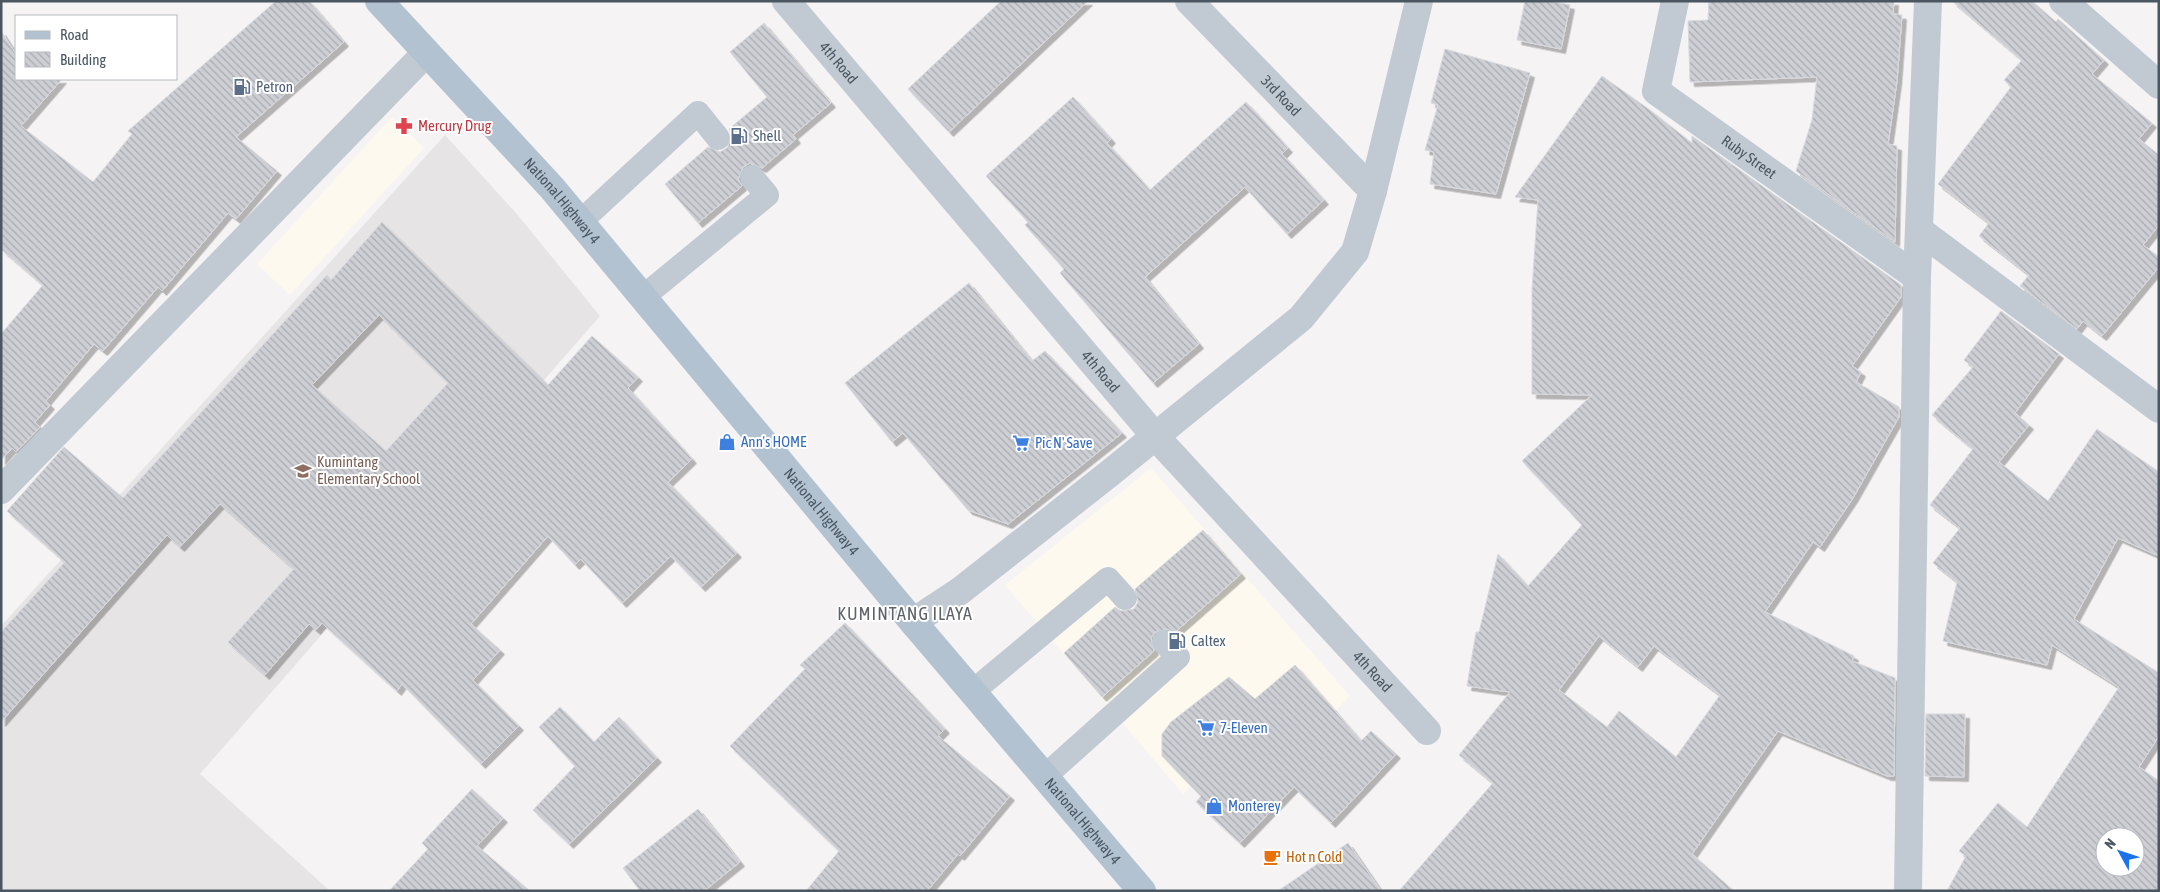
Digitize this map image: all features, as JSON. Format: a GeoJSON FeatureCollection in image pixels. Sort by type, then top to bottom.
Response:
{"type":"FeatureCollection","features":[{"type":"Feature","properties":{"kind":"main road","name":"National Highway 4"},"geometry":{"type":"LineString","coordinates":[[379,1],[552,188],[913,622],[1142,891]]}},
{"type":"Feature","properties":{"kind":"street","name":"4th Road"},"geometry":{"type":"LineString","coordinates":[[786,1],[1155,436],[1427,732]]}},
{"type":"Feature","properties":{"kind":"street","name":"3rd Road"},"geometry":{"type":"LineString","coordinates":[[1189,1],[1373,191]]}},
{"type":"Feature","properties":{"kind":"street"},"geometry":{"type":"LineString","coordinates":[[913,622],[960,591],[1301,318],[1355,252],[1373,191],[1419,1]]}},
{"type":"Feature","properties":{"kind":"street","name":"Ruby Street"},"geometry":{"type":"LineString","coordinates":[[1675,1],[1656,91],[1917,277]]}},
{"type":"Feature","properties":{"kind":"street"},"geometry":{"type":"LineString","coordinates":[[1908,891],[1917,277],[1928,1]]}},
{"type":"Feature","properties":{"kind":"street"},"geometry":{"type":"LineString","coordinates":[[2063,1],[2159,84]]}},
{"type":"Feature","properties":{"kind":"street"},"geometry":{"type":"LineString","coordinates":[[1,490],[426,53]]}},
{"type":"Feature","properties":{"kind":"street"},"geometry":{"type":"LineString","coordinates":[[1919,230],[2159,409]]}},
{"type":"Feature","properties":{"kind":"lane"},"geometry":{"type":"LineString","coordinates":[[580,222],[698,113],[718,138]]}},
{"type":"Feature","properties":{"kind":"lane"},"geometry":{"type":"LineString","coordinates":[[643,297],[766,195],[752,177]]}},
{"type":"Feature","properties":{"kind":"lane"},"geometry":{"type":"LineString","coordinates":[[972,692],[1108,579],[1125,598]]}},
{"type":"Feature","properties":{"kind":"lane"},"geometry":{"type":"LineString","coordinates":[[1044,777],[1178,657],[1164,642]]}},
{"type":"Feature","properties":{"kind":"shaded area"},"geometry":{"type":"Polygon","coordinates":[[[392,117],[424,148],[290,295],[257,264],[392,117]]]}},
{"type":"Feature","properties":{"kind":"shaded area","name":"Kumintang Elementary School"},"geometry":{"type":"Polygon","coordinates":[[[445,135],[516,213],[600,316],[200,774],[328,889],[326,891],[1,891],[1,626],[445,135]]]}},
{"type":"Feature","properties":{"kind":"shaded area","name":"Caltex"},"geometry":{"type":"Polygon","coordinates":[[[1151,468],[1350,696],[1282,763],[1248,732],[1183,794],[1005,585],[1151,468]]]}},
{"type":"Feature","properties":{"kind":"building"},"geometry":{"type":"Polygon","coordinates":[[[276,1],[309,1],[344,42],[236,137],[277,171],[236,219],[228,213],[162,291],[158,287],[103,351],[94,344],[46,401],[50,405],[35,422],[40,427],[16,452],[12,448],[1,460],[1,334],[43,285],[1,249],[1,31],[15,52],[15,80],[61,80],[21,126],[93,182],[132,134],[128,131],[276,1]]]}},
{"type":"Feature","properties":{"kind":"building"},"geometry":{"type":"Polygon","coordinates":[[[1001,1],[1088,1],[949,132],[908,89],[1001,1]]]}},
{"type":"Feature","properties":{"kind":"building"},"geometry":{"type":"Polygon","coordinates":[[[1525,1],[1549,1],[1570,5],[1561,49],[1517,40],[1525,1]]]}},
{"type":"Feature","properties":{"kind":"building"},"geometry":{"type":"Polygon","coordinates":[[[1709,1],[1894,1],[1893,14],[1902,15],[1897,81],[1888,144],[1897,146],[1895,242],[1796,171],[1812,120],[1817,77],[1690,82],[1688,21],[1708,20],[1709,1]]]}},
{"type":"Feature","properties":{"kind":"building"},"geometry":{"type":"Polygon","coordinates":[[[1952,1],[2032,1],[2056,22],[2058,19],[2104,60],[2092,74],[2152,123],[2139,139],[2159,155],[2159,225],[2143,245],[2159,257],[2159,267],[2102,336],[2083,321],[2077,329],[2020,286],[2029,275],[1979,236],[1989,223],[1938,184],[2011,87],[2004,80],[2022,60],[1952,1]]]}},
{"type":"Feature","properties":{"kind":"building"},"geometry":{"type":"Polygon","coordinates":[[[764,23],[831,103],[793,135],[796,139],[762,168],[750,163],[743,167],[738,179],[742,186],[698,223],[665,184],[708,147],[720,152],[727,148],[732,136],[729,129],[767,97],[730,52],[764,23]]]}},
{"type":"Feature","properties":{"kind":"building"},"geometry":{"type":"Polygon","coordinates":[[[1445,49],[1530,73],[1496,194],[1430,184],[1434,152],[1425,150],[1438,105],[1431,103],[1445,49]]]}},
{"type":"Feature","properties":{"kind":"building"},"geometry":{"type":"Polygon","coordinates":[[[1602,76],[1692,143],[1692,136],[1901,285],[1901,297],[1852,366],[1861,372],[1856,382],[1899,407],[1899,417],[1853,498],[1820,547],[1813,542],[1765,612],[1854,656],[1852,661],[1895,678],[1894,776],[1887,776],[1778,731],[1692,854],[1734,891],[1399,891],[1493,783],[1459,755],[1510,692],[1467,686],[1476,632],[1479,632],[1498,554],[1528,586],[1582,525],[1522,461],[1592,395],[1532,394],[1532,290],[1538,200],[1515,197],[1602,76]],[[1599,636],[1559,690],[1607,727],[1619,711],[1676,757],[1720,695],[1654,646],[1638,667],[1599,636]]]}},
{"type":"Feature","properties":{"kind":"building"},"geometry":{"type":"Polygon","coordinates":[[[1073,97],[1111,139],[1107,143],[1150,190],[1246,102],[1288,148],[1282,154],[1324,200],[1287,234],[1245,187],[1145,277],[1199,344],[1153,383],[1060,273],[1064,269],[1025,225],[1028,222],[986,176],[1073,97]]]}},
{"type":"Feature","properties":{"kind":"building"},"geometry":{"type":"Polygon","coordinates":[[[382,222],[548,385],[592,336],[638,377],[628,388],[692,459],[668,482],[737,553],[701,587],[671,556],[622,603],[581,559],[575,565],[548,536],[471,624],[500,650],[473,680],[519,726],[481,764],[402,684],[397,691],[322,623],[316,630],[309,624],[265,675],[228,642],[294,569],[220,504],[180,547],[167,535],[1,722],[1,632],[65,562],[7,511],[64,447],[123,498],[327,275],[331,280],[382,222]],[[379,315],[312,385],[386,451],[448,383],[379,315]]]}},
{"type":"Feature","properties":{"kind":"building"},"geometry":{"type":"Polygon","coordinates":[[[969,283],[1032,361],[1045,351],[1122,433],[1008,524],[968,510],[903,433],[892,442],[845,383],[969,283]]]}},
{"type":"Feature","properties":{"kind":"building"},"geometry":{"type":"Polygon","coordinates":[[[2001,311],[2059,354],[2015,413],[2029,425],[1999,462],[2048,501],[2097,429],[2159,472],[2159,556],[2118,538],[2074,619],[2159,673],[2159,736],[2139,767],[2159,781],[2159,891],[1947,891],[1966,856],[1959,851],[1998,803],[2027,827],[2119,687],[2052,645],[2047,665],[1943,641],[1957,582],[1933,563],[1960,528],[1930,505],[1973,449],[1932,415],[1973,367],[1964,360],[2001,311]]]}},
{"type":"Feature","properties":{"kind":"building"},"geometry":{"type":"Polygon","coordinates":[[[1203,530],[1241,574],[1174,633],[1168,629],[1155,632],[1151,638],[1154,651],[1102,697],[1064,653],[1115,607],[1121,611],[1134,609],[1138,602],[1135,589],[1203,530]]]}},
{"type":"Feature","properties":{"kind":"building"},"geometry":{"type":"Polygon","coordinates":[[[845,623],[945,729],[938,736],[1010,796],[960,856],[958,854],[927,891],[806,891],[839,851],[730,746],[805,669],[800,665],[845,623]]]}},
{"type":"Feature","properties":{"kind":"building"},"geometry":{"type":"Polygon","coordinates":[[[1295,665],[1361,741],[1371,731],[1396,754],[1331,823],[1294,787],[1240,843],[1196,802],[1201,796],[1162,756],[1162,734],[1171,722],[1229,677],[1255,699],[1295,665]]]}},
{"type":"Feature","properties":{"kind":"building"},"geometry":{"type":"Polygon","coordinates":[[[560,707],[594,742],[619,717],[657,758],[569,844],[533,810],[575,766],[539,727],[560,707]]]}},
{"type":"Feature","properties":{"kind":"building"},"geometry":{"type":"Polygon","coordinates":[[[1926,714],[1965,714],[1964,777],[1925,776],[1926,714]]]}},
{"type":"Feature","properties":{"kind":"building"},"geometry":{"type":"Polygon","coordinates":[[[472,789],[503,818],[477,846],[530,891],[389,891],[428,849],[422,843],[472,789]]]}},
{"type":"Feature","properties":{"kind":"building"},"geometry":{"type":"Polygon","coordinates":[[[698,809],[740,862],[704,891],[640,891],[623,868],[698,809]]]}},
{"type":"Feature","properties":{"kind":"building"},"geometry":{"type":"Polygon","coordinates":[[[1348,843],[1381,891],[1278,891],[1348,843]]]}},
{"type":"Feature","properties":{"kind":"place","name":"Petron"},"geometry":{"type":"Point","coordinates":[242,87]}},
{"type":"Feature","properties":{"kind":"place","name":"Mercury Drug"},"geometry":{"type":"Point","coordinates":[404,126]}},
{"type":"Feature","properties":{"kind":"place","name":"Shell"},"geometry":{"type":"Point","coordinates":[739,136]}},
{"type":"Feature","properties":{"kind":"place","name":"Ann's HOME"},"geometry":{"type":"Point","coordinates":[727,442]}},
{"type":"Feature","properties":{"kind":"place","name":"Pic N' Save"},"geometry":{"type":"Point","coordinates":[1021,443]}},
{"type":"Feature","properties":{"kind":"place","name":"Kumintang Elementary School"},"geometry":{"type":"Point","coordinates":[303,471]}},
{"type":"Feature","properties":{"kind":"place","name":"Caltex"},"geometry":{"type":"Point","coordinates":[1177,641]}},
{"type":"Feature","properties":{"kind":"place","name":"7-Eleven"},"geometry":{"type":"Point","coordinates":[1206,728]}},
{"type":"Feature","properties":{"kind":"place","name":"Monterey"},"geometry":{"type":"Point","coordinates":[1214,806]}},
{"type":"Feature","properties":{"kind":"place","name":"Hot n Cold"},"geometry":{"type":"Point","coordinates":[1272,857]}},
{"type":"Feature","properties":{"kind":"district","name":"KUMINTANG ILAYA"},"geometry":{"type":"Point","coordinates":[905,614]}}]}
